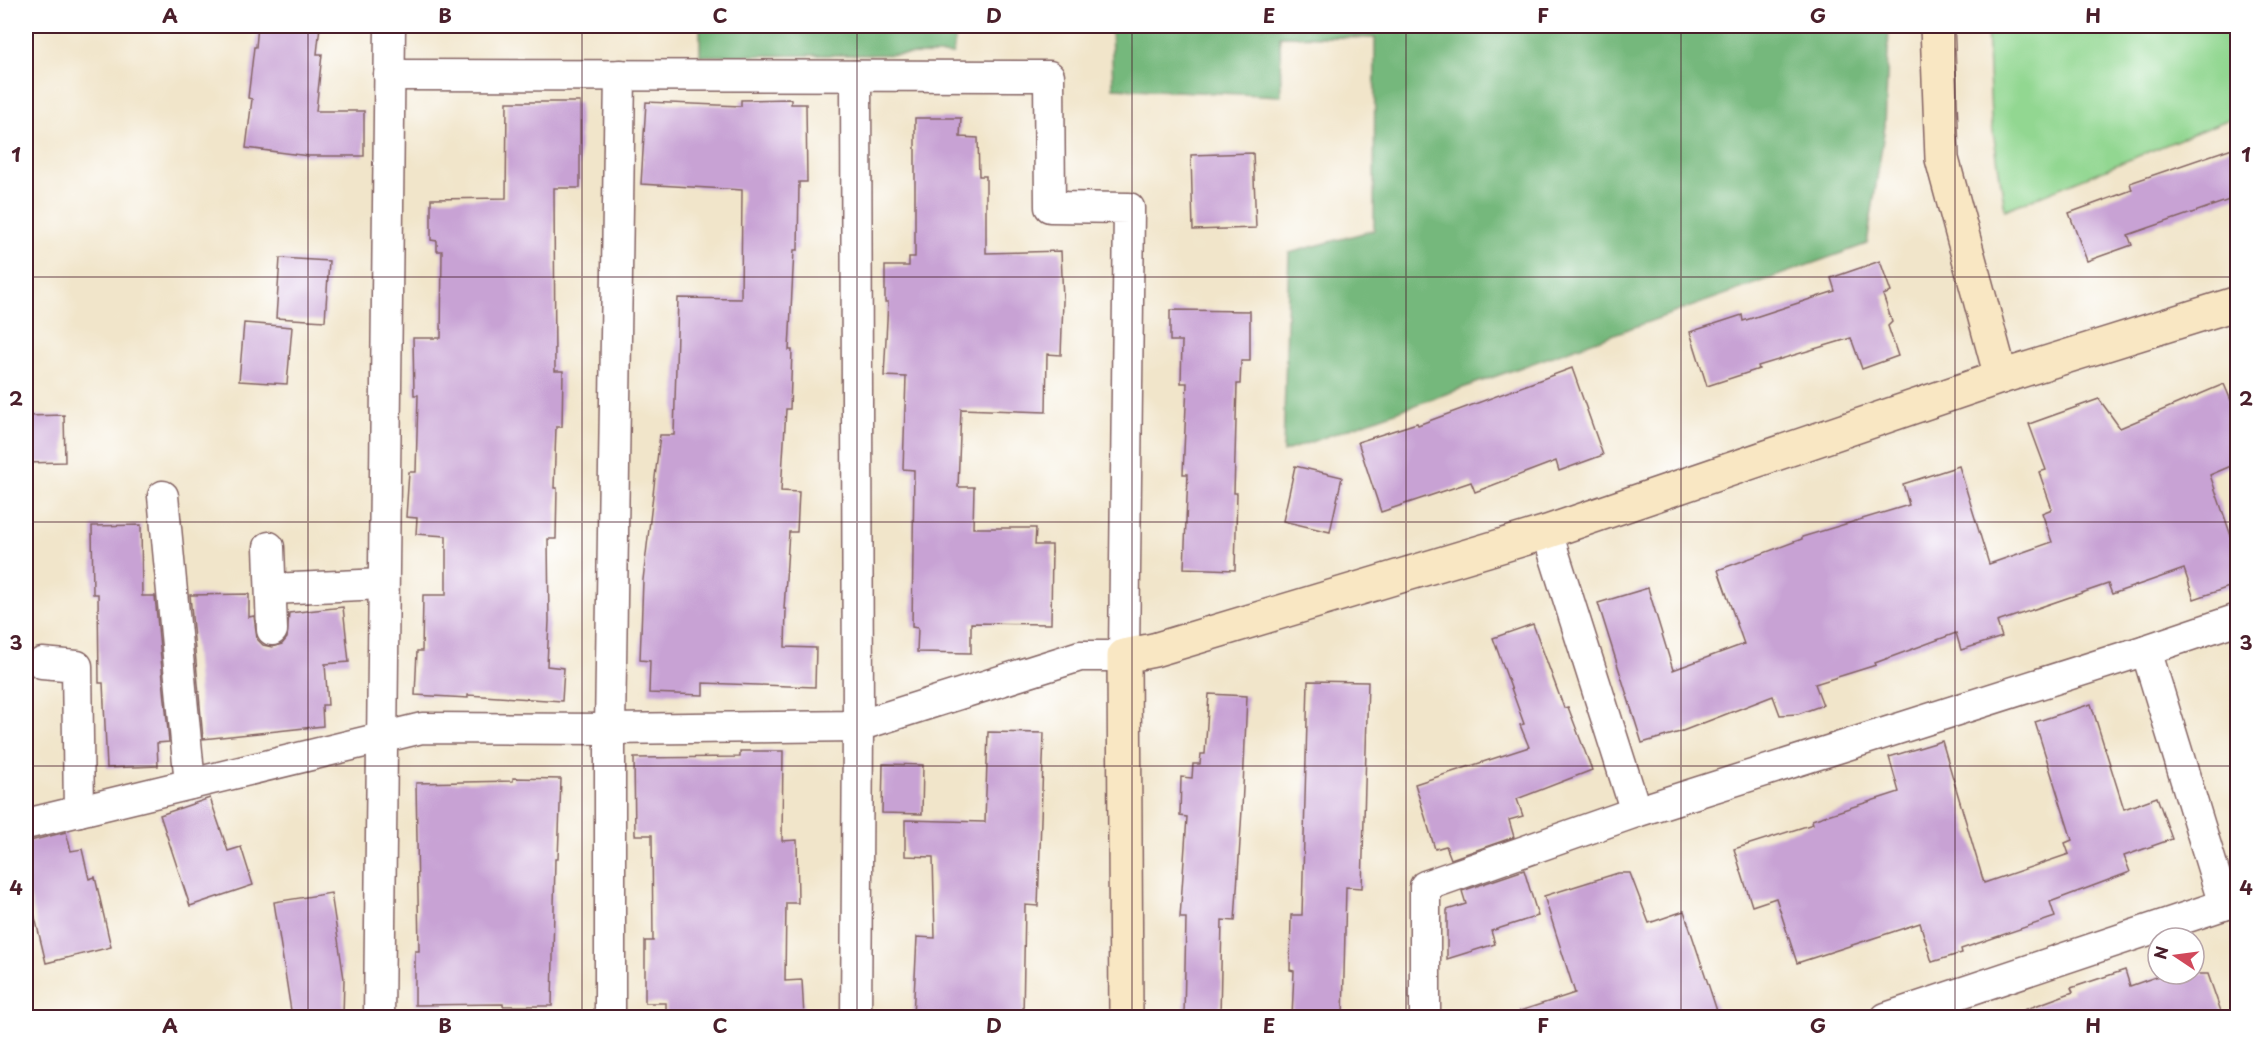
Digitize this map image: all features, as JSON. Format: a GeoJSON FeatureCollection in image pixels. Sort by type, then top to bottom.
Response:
{"type":"FeatureCollection","features":[{"type":"Feature","properties":{"kind":"street"},"geometry":{"type":"LineString","coordinates":[[379,1017],[390,26]]}},
{"type":"Feature","properties":{"kind":"street"},"geometry":{"type":"LineString","coordinates":[[1937,26],[1942,159],[2001,377]]}},
{"type":"Feature","properties":{"kind":"street"},"geometry":{"type":"LineString","coordinates":[[389,75],[1049,76],[1050,207],[1129,208],[1124,657],[1126,1017]]}},
{"type":"Feature","properties":{"kind":"street"},"geometry":{"type":"LineString","coordinates":[[610,1017],[610,729],[620,75]]}},
{"type":"Feature","properties":{"kind":"street"},"geometry":{"type":"LineString","coordinates":[[856,76],[858,726],[856,1017]]}},
{"type":"Feature","properties":{"kind":"street"},"geometry":{"type":"LineString","coordinates":[[26,824],[422,728],[610,729],[858,726],[1080,656],[1124,657],[1154,650],[1547,532],[2001,377],[2238,303]]}},
{"type":"Feature","properties":{"kind":"street"},"geometry":{"type":"LineString","coordinates":[[163,496],[190,784]]}},
{"type":"Feature","properties":{"kind":"street"},"geometry":{"type":"LineString","coordinates":[[1547,532],[1636,812]]}},
{"type":"Feature","properties":{"kind":"street"},"geometry":{"type":"LineString","coordinates":[[269,547],[272,630]]}},
{"type":"Feature","properties":{"kind":"street"},"geometry":{"type":"LineString","coordinates":[[271,589],[383,584]]}},
{"type":"Feature","properties":{"kind":"street"},"geometry":{"type":"LineString","coordinates":[[1425,1017],[1425,886],[1636,812],[2238,619]]}},
{"type":"Feature","properties":{"kind":"street"},"geometry":{"type":"LineString","coordinates":[[1886,1017],[2231,902],[2146,650]]}},
{"type":"Feature","properties":{"kind":"street"},"geometry":{"type":"LineString","coordinates":[[42,663],[77,666],[79,811]]}},
{"type":"Feature","properties":{"kind":"green space"},"geometry":{"type":"Polygon","coordinates":[[[700,26],[957,26],[953,54],[700,56],[700,26]]]}},
{"type":"Feature","properties":{"kind":"green space"},"geometry":{"type":"Polygon","coordinates":[[[1111,26],[1889,26],[1885,126],[1867,244],[1283,452],[1289,253],[1374,230],[1375,38],[1280,36],[1281,96],[1113,88],[1111,26]]]}},
{"type":"Feature","properties":{"kind":"green space"},"geometry":{"type":"Polygon","coordinates":[[[1987,26],[2237,26],[2237,116],[2005,210],[1991,118],[1987,26]]]}},
{"type":"Feature","properties":{"kind":"building"},"geometry":{"type":"Polygon","coordinates":[[[258,26],[320,26],[317,54],[322,54],[316,111],[364,111],[364,156],[309,156],[246,148],[252,99],[248,98],[258,26]]]}},
{"type":"Feature","properties":{"kind":"building"},"geometry":{"type":"Polygon","coordinates":[[[791,99],[791,104],[806,104],[807,182],[799,182],[798,250],[794,250],[789,350],[792,350],[790,409],[786,409],[781,491],[799,492],[797,532],[789,532],[784,609],[786,609],[785,647],[816,648],[815,687],[703,683],[703,695],[649,693],[650,661],[640,660],[643,580],[660,435],[674,435],[678,298],[741,299],[742,190],[641,184],[646,102],[741,106],[741,100],[791,99]]]}},
{"type":"Feature","properties":{"kind":"building"},"geometry":{"type":"Polygon","coordinates":[[[507,102],[580,102],[580,188],[554,188],[555,371],[563,371],[562,427],[556,427],[554,488],[557,488],[556,539],[548,539],[547,666],[564,668],[562,701],[468,695],[468,698],[415,695],[417,651],[422,651],[423,595],[446,595],[446,536],[416,534],[417,518],[406,517],[409,472],[416,472],[418,395],[414,395],[413,338],[441,338],[442,251],[437,251],[437,241],[431,240],[431,199],[506,198],[507,102]]]}},
{"type":"Feature","properties":{"kind":"building"},"geometry":{"type":"Polygon","coordinates":[[[915,118],[961,118],[960,137],[978,138],[979,176],[986,176],[986,253],[1061,251],[1063,301],[1061,355],[1047,354],[1046,412],[961,409],[958,487],[974,487],[973,528],[1036,528],[1035,545],[1052,545],[1051,624],[971,623],[971,653],[917,652],[918,628],[912,627],[914,470],[903,469],[906,377],[884,376],[888,302],[885,302],[885,266],[909,266],[909,257],[915,257],[915,118]]]}},
{"type":"Feature","properties":{"kind":"building"},"geometry":{"type":"Polygon","coordinates":[[[2238,146],[2238,197],[2128,235],[2132,245],[2087,261],[2069,213],[2132,190],[2130,183],[2238,146]]]}},
{"type":"Feature","properties":{"kind":"building"},"geometry":{"type":"Polygon","coordinates":[[[1253,153],[1256,228],[1193,230],[1191,155],[1253,153]]]}},
{"type":"Feature","properties":{"kind":"building"},"geometry":{"type":"Polygon","coordinates":[[[280,258],[329,261],[325,321],[276,318],[280,258]]]}},
{"type":"Feature","properties":{"kind":"building"},"geometry":{"type":"Polygon","coordinates":[[[1880,261],[1891,292],[1883,295],[1892,322],[1888,326],[1898,356],[1862,369],[1851,338],[1758,366],[1759,369],[1707,386],[1690,332],[1742,315],[1743,321],[1835,291],[1831,278],[1880,261]]]}},
{"type":"Feature","properties":{"kind":"building"},"geometry":{"type":"Polygon","coordinates":[[[1170,310],[1250,311],[1250,361],[1241,361],[1240,384],[1237,384],[1234,493],[1237,493],[1235,570],[1184,568],[1188,474],[1183,474],[1187,383],[1181,383],[1182,341],[1170,341],[1170,310]]]}},
{"type":"Feature","properties":{"kind":"building"},"geometry":{"type":"Polygon","coordinates":[[[244,323],[292,327],[287,384],[239,381],[244,323]]]}},
{"type":"Feature","properties":{"kind":"building"},"geometry":{"type":"Polygon","coordinates":[[[1572,368],[1603,455],[1559,471],[1556,461],[1475,492],[1471,482],[1381,512],[1358,442],[1417,423],[1418,425],[1572,368]]]}},
{"type":"Feature","properties":{"kind":"building"},"geometry":{"type":"Polygon","coordinates":[[[2224,384],[2238,417],[2238,463],[2210,475],[2238,556],[2238,584],[2194,599],[2184,569],[2112,594],[2108,584],[1997,622],[2002,637],[1961,650],[1956,633],[1875,663],[1876,665],[1815,684],[1823,705],[1798,714],[1780,715],[1773,696],[1680,732],[1642,743],[1598,603],[1648,588],[1673,670],[1744,644],[1718,570],[1802,539],[1802,537],[1909,505],[1903,484],[1959,466],[1989,564],[2052,542],[2042,513],[2052,509],[2039,472],[2046,470],[2029,424],[2099,399],[2120,428],[2224,384]]]}},
{"type":"Feature","properties":{"kind":"building"},"geometry":{"type":"Polygon","coordinates":[[[64,415],[65,462],[26,463],[26,416],[64,415]]]}},
{"type":"Feature","properties":{"kind":"building"},"geometry":{"type":"Polygon","coordinates":[[[1295,466],[1342,477],[1330,532],[1283,521],[1295,466]]]}},
{"type":"Feature","properties":{"kind":"building"},"geometry":{"type":"Polygon","coordinates":[[[141,525],[142,596],[155,596],[169,742],[157,743],[158,766],[107,768],[103,683],[99,683],[98,594],[93,594],[92,526],[141,525]]]}},
{"type":"Feature","properties":{"kind":"building"},"geometry":{"type":"Polygon","coordinates":[[[249,594],[249,617],[254,616],[257,639],[263,645],[272,647],[282,644],[287,638],[289,613],[343,607],[349,662],[325,664],[328,705],[322,705],[323,726],[203,739],[190,595],[249,594]]]}},
{"type":"Feature","properties":{"kind":"building"},"geometry":{"type":"Polygon","coordinates":[[[1533,624],[1564,708],[1568,707],[1592,770],[1517,799],[1523,816],[1509,820],[1514,837],[1451,859],[1446,846],[1435,849],[1415,784],[1529,747],[1520,725],[1524,724],[1493,638],[1533,624]]]}},
{"type":"Feature","properties":{"kind":"building"},"geometry":{"type":"Polygon","coordinates":[[[1308,681],[1368,682],[1362,888],[1346,887],[1343,1017],[1292,1017],[1294,971],[1290,970],[1291,915],[1302,915],[1308,681]]]}},
{"type":"Feature","properties":{"kind":"building"},"geometry":{"type":"Polygon","coordinates":[[[1209,694],[1247,696],[1235,921],[1222,920],[1220,1017],[1184,1017],[1186,918],[1180,918],[1187,817],[1180,816],[1181,777],[1192,778],[1193,764],[1200,764],[1201,754],[1205,754],[1209,694]]]}},
{"type":"Feature","properties":{"kind":"building"},"geometry":{"type":"Polygon","coordinates":[[[2091,704],[2124,809],[2157,797],[2172,839],[2124,856],[2130,872],[2050,902],[2055,917],[1961,949],[1962,953],[1932,962],[1920,923],[1797,963],[1776,898],[1752,906],[1734,849],[1813,824],[1812,820],[1899,792],[1889,757],[1942,741],[1984,883],[2069,854],[2065,843],[2072,840],[2035,722],[2091,704]]]}},
{"type":"Feature","properties":{"kind":"building"},"geometry":{"type":"Polygon","coordinates":[[[988,732],[1044,733],[1038,906],[1025,905],[1023,1017],[913,1017],[917,937],[935,938],[933,857],[905,856],[905,820],[985,822],[988,732]]]}},
{"type":"Feature","properties":{"kind":"building"},"geometry":{"type":"Polygon","coordinates":[[[740,751],[783,751],[782,841],[797,840],[798,903],[786,903],[785,981],[802,980],[804,1017],[743,1017],[743,1013],[666,1014],[666,1003],[645,1003],[645,941],[653,941],[652,835],[635,835],[634,758],[740,757],[740,751]]]}},
{"type":"Feature","properties":{"kind":"building"},"geometry":{"type":"Polygon","coordinates":[[[883,764],[923,765],[922,814],[882,813],[883,764]]]}},
{"type":"Feature","properties":{"kind":"building"},"geometry":{"type":"Polygon","coordinates":[[[513,778],[561,779],[558,859],[555,859],[552,1006],[415,1005],[415,951],[419,951],[416,783],[513,781],[513,778]]]}},
{"type":"Feature","properties":{"kind":"building"},"geometry":{"type":"Polygon","coordinates":[[[210,798],[228,851],[241,847],[253,885],[190,906],[160,815],[210,798]]]}},
{"type":"Feature","properties":{"kind":"building"},"geometry":{"type":"Polygon","coordinates":[[[66,832],[71,851],[82,849],[89,879],[95,877],[111,947],[46,963],[26,880],[26,842],[66,832]]]}},
{"type":"Feature","properties":{"kind":"building"},"geometry":{"type":"Polygon","coordinates":[[[1524,870],[1538,916],[1491,931],[1495,944],[1447,959],[1447,910],[1466,904],[1462,891],[1524,870]]]}},
{"type":"Feature","properties":{"kind":"building"},"geometry":{"type":"Polygon","coordinates":[[[1618,873],[1630,873],[1649,923],[1684,911],[1719,1017],[1521,1017],[1520,1011],[1575,993],[1544,896],[1618,873]]]}},
{"type":"Feature","properties":{"kind":"building"},"geometry":{"type":"Polygon","coordinates":[[[331,893],[344,979],[343,1017],[292,1017],[274,902],[331,893]]]}},
{"type":"Feature","properties":{"kind":"building"},"geometry":{"type":"Polygon","coordinates":[[[2125,970],[2130,986],[2146,980],[2146,986],[2206,986],[2206,974],[2208,974],[2223,1017],[2013,1017],[2013,1014],[2073,992],[2071,988],[2125,970]]]}}]}
